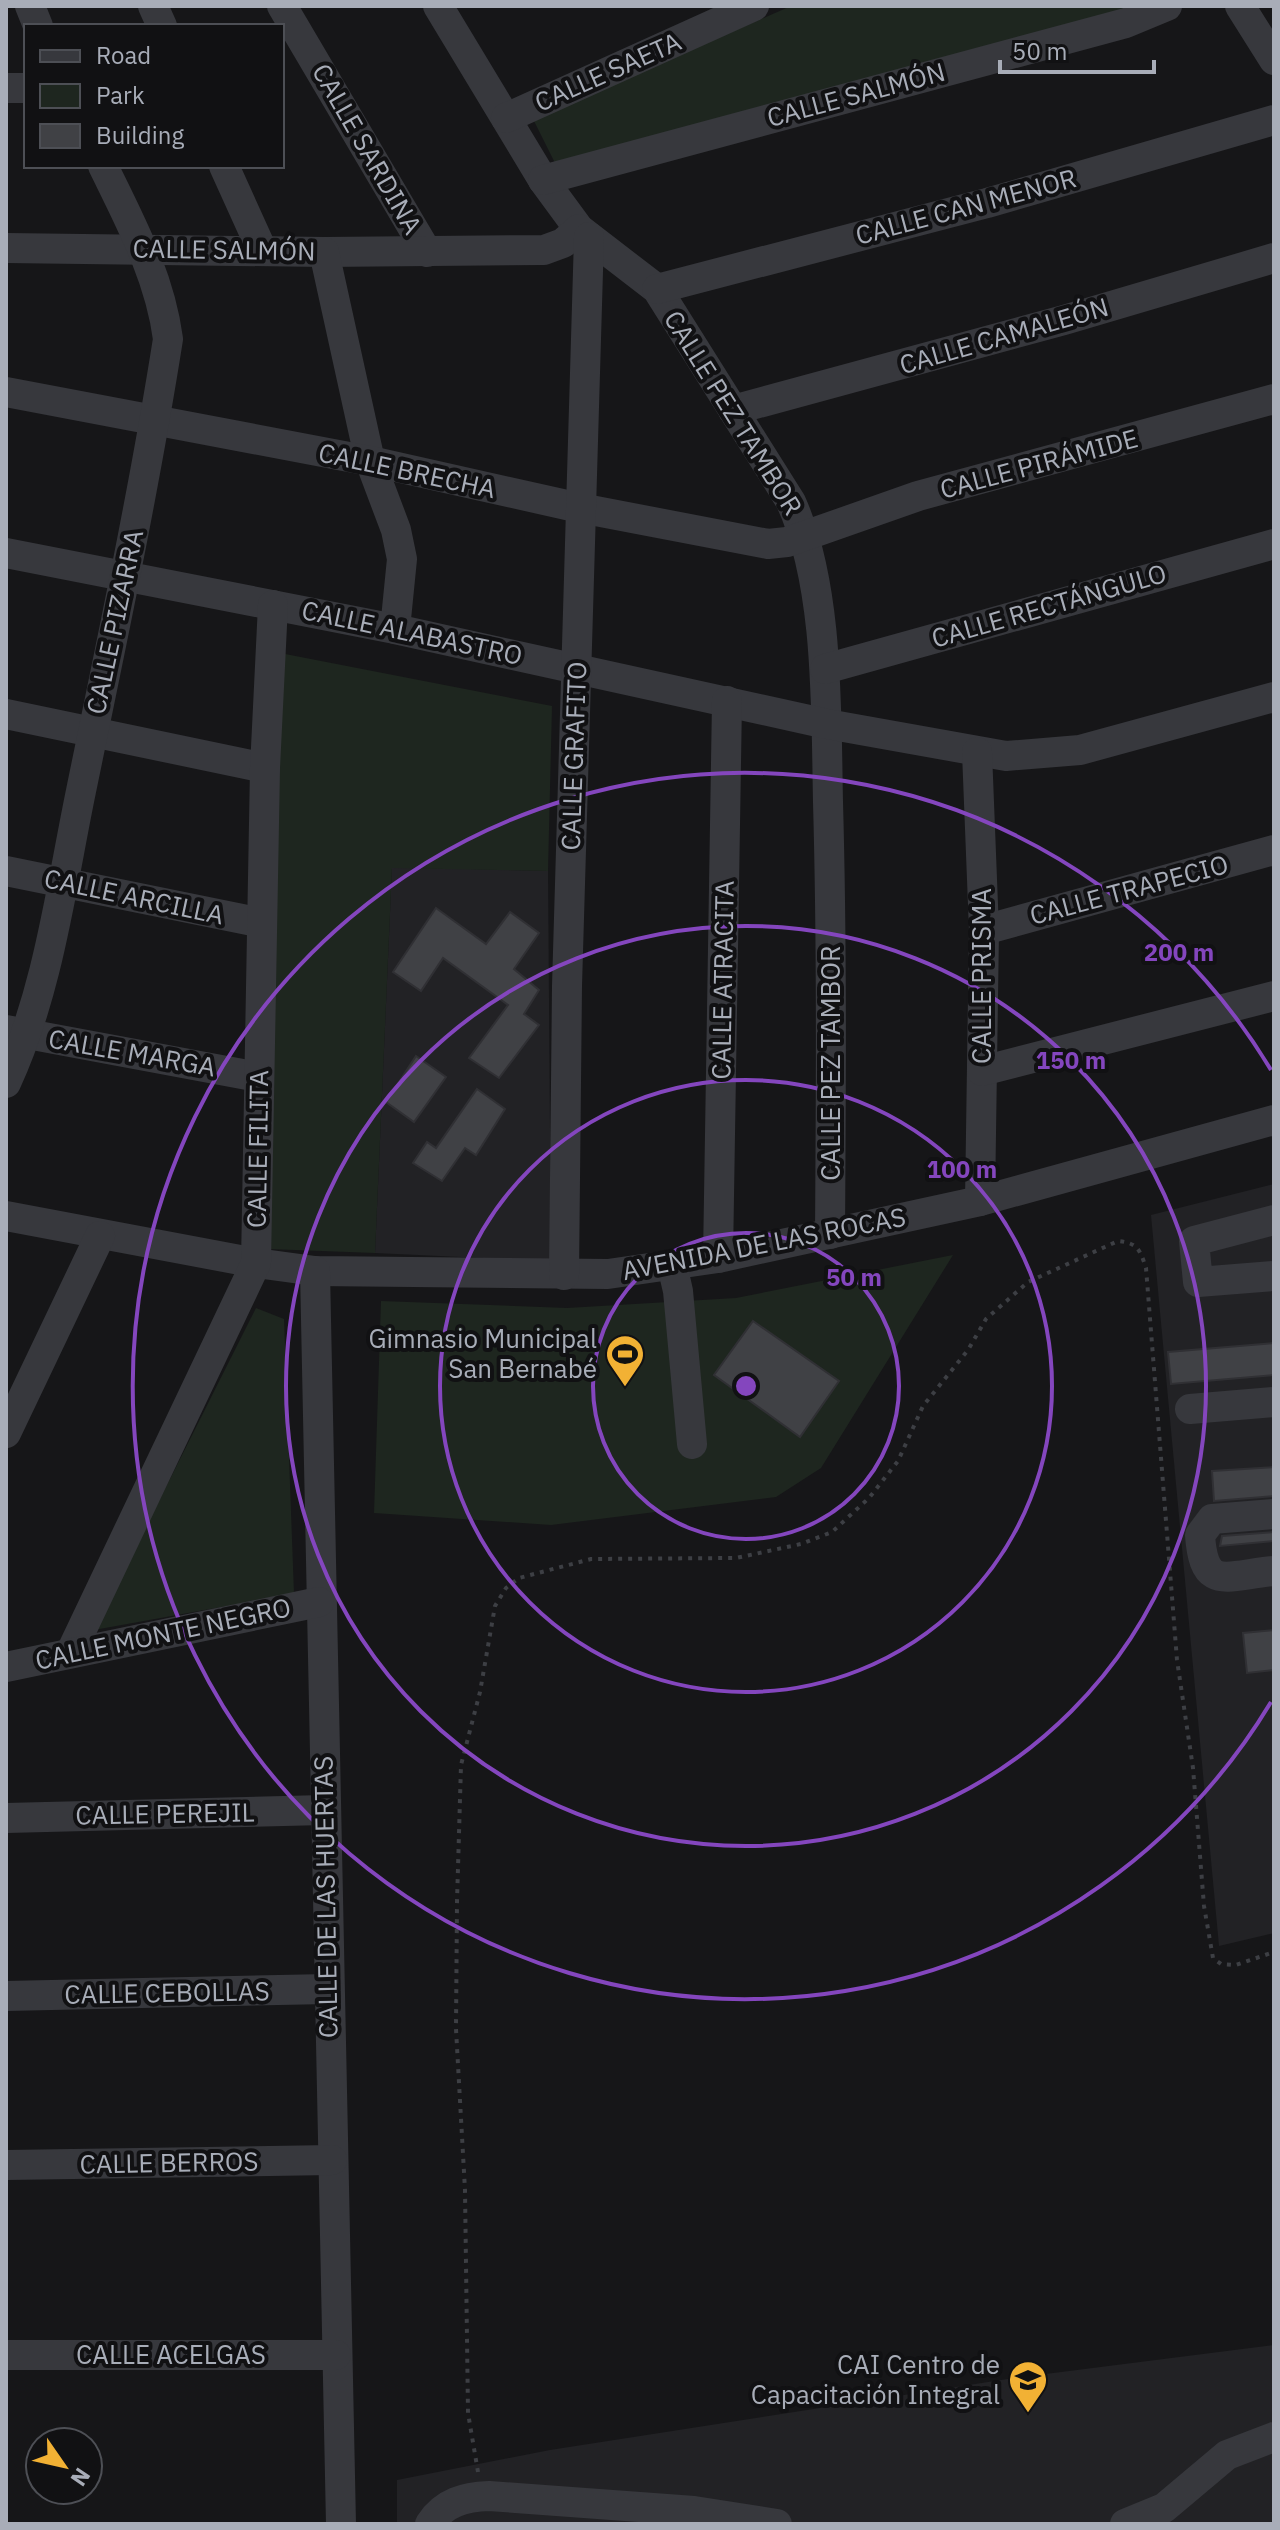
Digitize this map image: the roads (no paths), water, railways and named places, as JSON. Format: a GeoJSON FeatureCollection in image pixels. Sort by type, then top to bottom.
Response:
{"type":"FeatureCollection","features":[{"type":"Feature","properties":{"kind":"street","name":"CALLE SARDINA"},"geometry":{"type":"LineString","coordinates":[[282,6],[427,252]]}},
{"type":"Feature","properties":{"kind":"street","name":"CALLE PEZ TAMBOR"},"geometry":{"type":"LineString","coordinates":[[438,6],[543,180],[584,233],[657,289],[791,502],[806,534],[825,669],[827,724],[832,966],[830,1234]]}},
{"type":"Feature","properties":{"kind":"street","name":"CALLE SAETA"},"geometry":{"type":"LineString","coordinates":[[506,118],[754,6]]}},
{"type":"Feature","properties":{"kind":"street","name":"CALLE SALMÓN"},"geometry":{"type":"LineString","coordinates":[[543,180],[1126,23],[1167,6]]}},
{"type":"Feature","properties":{"kind":"street"},"geometry":{"type":"LineString","coordinates":[[1240,6],[1274,60]]}},
{"type":"Feature","properties":{"kind":"street","name":"CALLE CAN MENOR"},"geometry":{"type":"LineString","coordinates":[[657,289],[987,203],[1274,120]]}},
{"type":"Feature","properties":{"kind":"street","name":"CALLE PIZARRA"},"geometry":{"type":"LineString","coordinates":[[6,1083],[17,1032],[62,882],[125,577],[168,339],[165,318],[143,249],[104,168]]}},
{"type":"Feature","properties":{"kind":"street"},"geometry":{"type":"LineString","coordinates":[[225,168],[262,250]]}},
{"type":"Feature","properties":{"kind":"street","name":"CALLE SALMÓN"},"geometry":{"type":"LineString","coordinates":[[6,248],[324,252],[544,250],[584,233]]}},
{"type":"Feature","properties":{"kind":"street","name":"CALLE GRAFITO"},"geometry":{"type":"LineString","coordinates":[[564,1275],[567,986],[577,667],[584,233]]}},
{"type":"Feature","properties":{"kind":"street"},"geometry":{"type":"LineString","coordinates":[[324,252],[370,461],[396,530],[402,559],[395,629]]}},
{"type":"Feature","properties":{"kind":"street","name":"CALLE CAMALEÓN"},"geometry":{"type":"LineString","coordinates":[[733,410],[1064,320],[1274,258]]}},
{"type":"Feature","properties":{"kind":"street","name":"CALLE BRECHA"},"geometry":{"type":"LineString","coordinates":[[6,392],[370,461],[580,508],[768,544],[787,542],[806,534]]}},
{"type":"Feature","properties":{"kind":"street","name":"CALLE PIRÁMIDE"},"geometry":{"type":"LineString","coordinates":[[806,534],[918,496],[1274,399]]}},
{"type":"Feature","properties":{"kind":"street","name":"CALLE RECTÁNGULO"},"geometry":{"type":"LineString","coordinates":[[825,669],[1274,544]]}},
{"type":"Feature","properties":{"kind":"street","name":"CALLE ALABASTRO"},"geometry":{"type":"LineString","coordinates":[[6,553],[395,629],[827,724],[991,754],[1080,750],[1274,697]]}},
{"type":"Feature","properties":{"kind":"street","name":"CALLE FILITA"},"geometry":{"type":"LineString","coordinates":[[71,1652],[256,1263],[265,768],[273,605]]}},
{"type":"Feature","properties":{"kind":"street","name":"CALLE ATRACITA"},"geometry":{"type":"LineString","coordinates":[[718,1258],[727,701]]}},
{"type":"Feature","properties":{"kind":"street"},"geometry":{"type":"LineString","coordinates":[[6,714],[265,768]]}},
{"type":"Feature","properties":{"kind":"street","name":"CALLE PRISMA"},"geometry":{"type":"LineString","coordinates":[[980,1201],[984,930],[991,754]]}},
{"type":"Feature","properties":{"kind":"street","name":"CALLE TRAPECIO"},"geometry":{"type":"LineString","coordinates":[[984,930],[1274,850]]}},
{"type":"Feature","properties":{"kind":"street","name":"CALLE ARCILLA"},"geometry":{"type":"LineString","coordinates":[[6,871],[262,923]]}},
{"type":"Feature","properties":{"kind":"street"},"geometry":{"type":"LineString","coordinates":[[982,1071],[1274,996]]}},
{"type":"Feature","properties":{"kind":"street","name":"CALLE MARGA"},"geometry":{"type":"LineString","coordinates":[[17,1032],[258,1077]]}},
{"type":"Feature","properties":{"kind":"street","name":"AVENIDA DE LAS ROCAS"},"geometry":{"type":"LineString","coordinates":[[6,1216],[100,1236],[315,1271],[608,1274],[718,1258],[980,1201],[1274,1120]]}},
{"type":"Feature","properties":{"kind":"street"},"geometry":{"type":"LineString","coordinates":[[1274,1220],[1194,1241],[1198,1282],[1274,1276]]}},
{"type":"Feature","properties":{"kind":"street"},"geometry":{"type":"LineString","coordinates":[[6,1433],[100,1236]]}},
{"type":"Feature","properties":{"kind":"street"},"geometry":{"type":"LineString","coordinates":[[672,1265],[678,1291],[692,1444]]}},
{"type":"Feature","properties":{"kind":"street","name":"CALLE DE LAS HUERTAS"},"geometry":{"type":"LineString","coordinates":[[315,1271],[319,1602],[341,2524]]}},
{"type":"Feature","properties":{"kind":"street"},"geometry":{"type":"LineString","coordinates":[[1190,1409],[1274,1402]]}},
{"type":"Feature","properties":{"kind":"street"},"geometry":{"type":"LineString","coordinates":[[1274,1514],[1212,1519],[1200,1535],[1202,1563],[1207,1571],[1217,1576],[1274,1571]]}},
{"type":"Feature","properties":{"kind":"street","name":"CALLE MONTE NEGRO"},"geometry":{"type":"LineString","coordinates":[[6,1667],[319,1602]]}},
{"type":"Feature","properties":{"kind":"street","name":"CALLE PEREJIL"},"geometry":{"type":"LineString","coordinates":[[6,1818],[324,1810]]}},
{"type":"Feature","properties":{"kind":"street","name":"CALLE CEBOLLAS"},"geometry":{"type":"LineString","coordinates":[[6,1996],[328,1989]]}},
{"type":"Feature","properties":{"kind":"street","name":"CALLE BERROS"},"geometry":{"type":"LineString","coordinates":[[6,2165],[332,2160]]}},
{"type":"Feature","properties":{"kind":"street","name":"CALLE ACELGAS"},"geometry":{"type":"LineString","coordinates":[[6,2355],[336,2355]]}},
{"type":"Feature","properties":{"kind":"street"},"geometry":{"type":"LineString","coordinates":[[1125,2524],[1164,2508],[1227,2455],[1274,2437]]}},
{"type":"Feature","properties":{"kind":"street"},"geometry":{"type":"LineString","coordinates":[[430,2524],[446,2506],[470,2497],[489,2496],[694,2511],[777,2524]]}},
{"type":"Feature","properties":{"kind":"place","name":"Gimnasio Municipal San Bernabé"},"geometry":{"type":"Point","coordinates":[625,1388]}},
{"type":"Feature","properties":{"kind":"place","name":"CAI Centro de Capacitación Integral"},"geometry":{"type":"Point","coordinates":[1028,2414]}}]}
